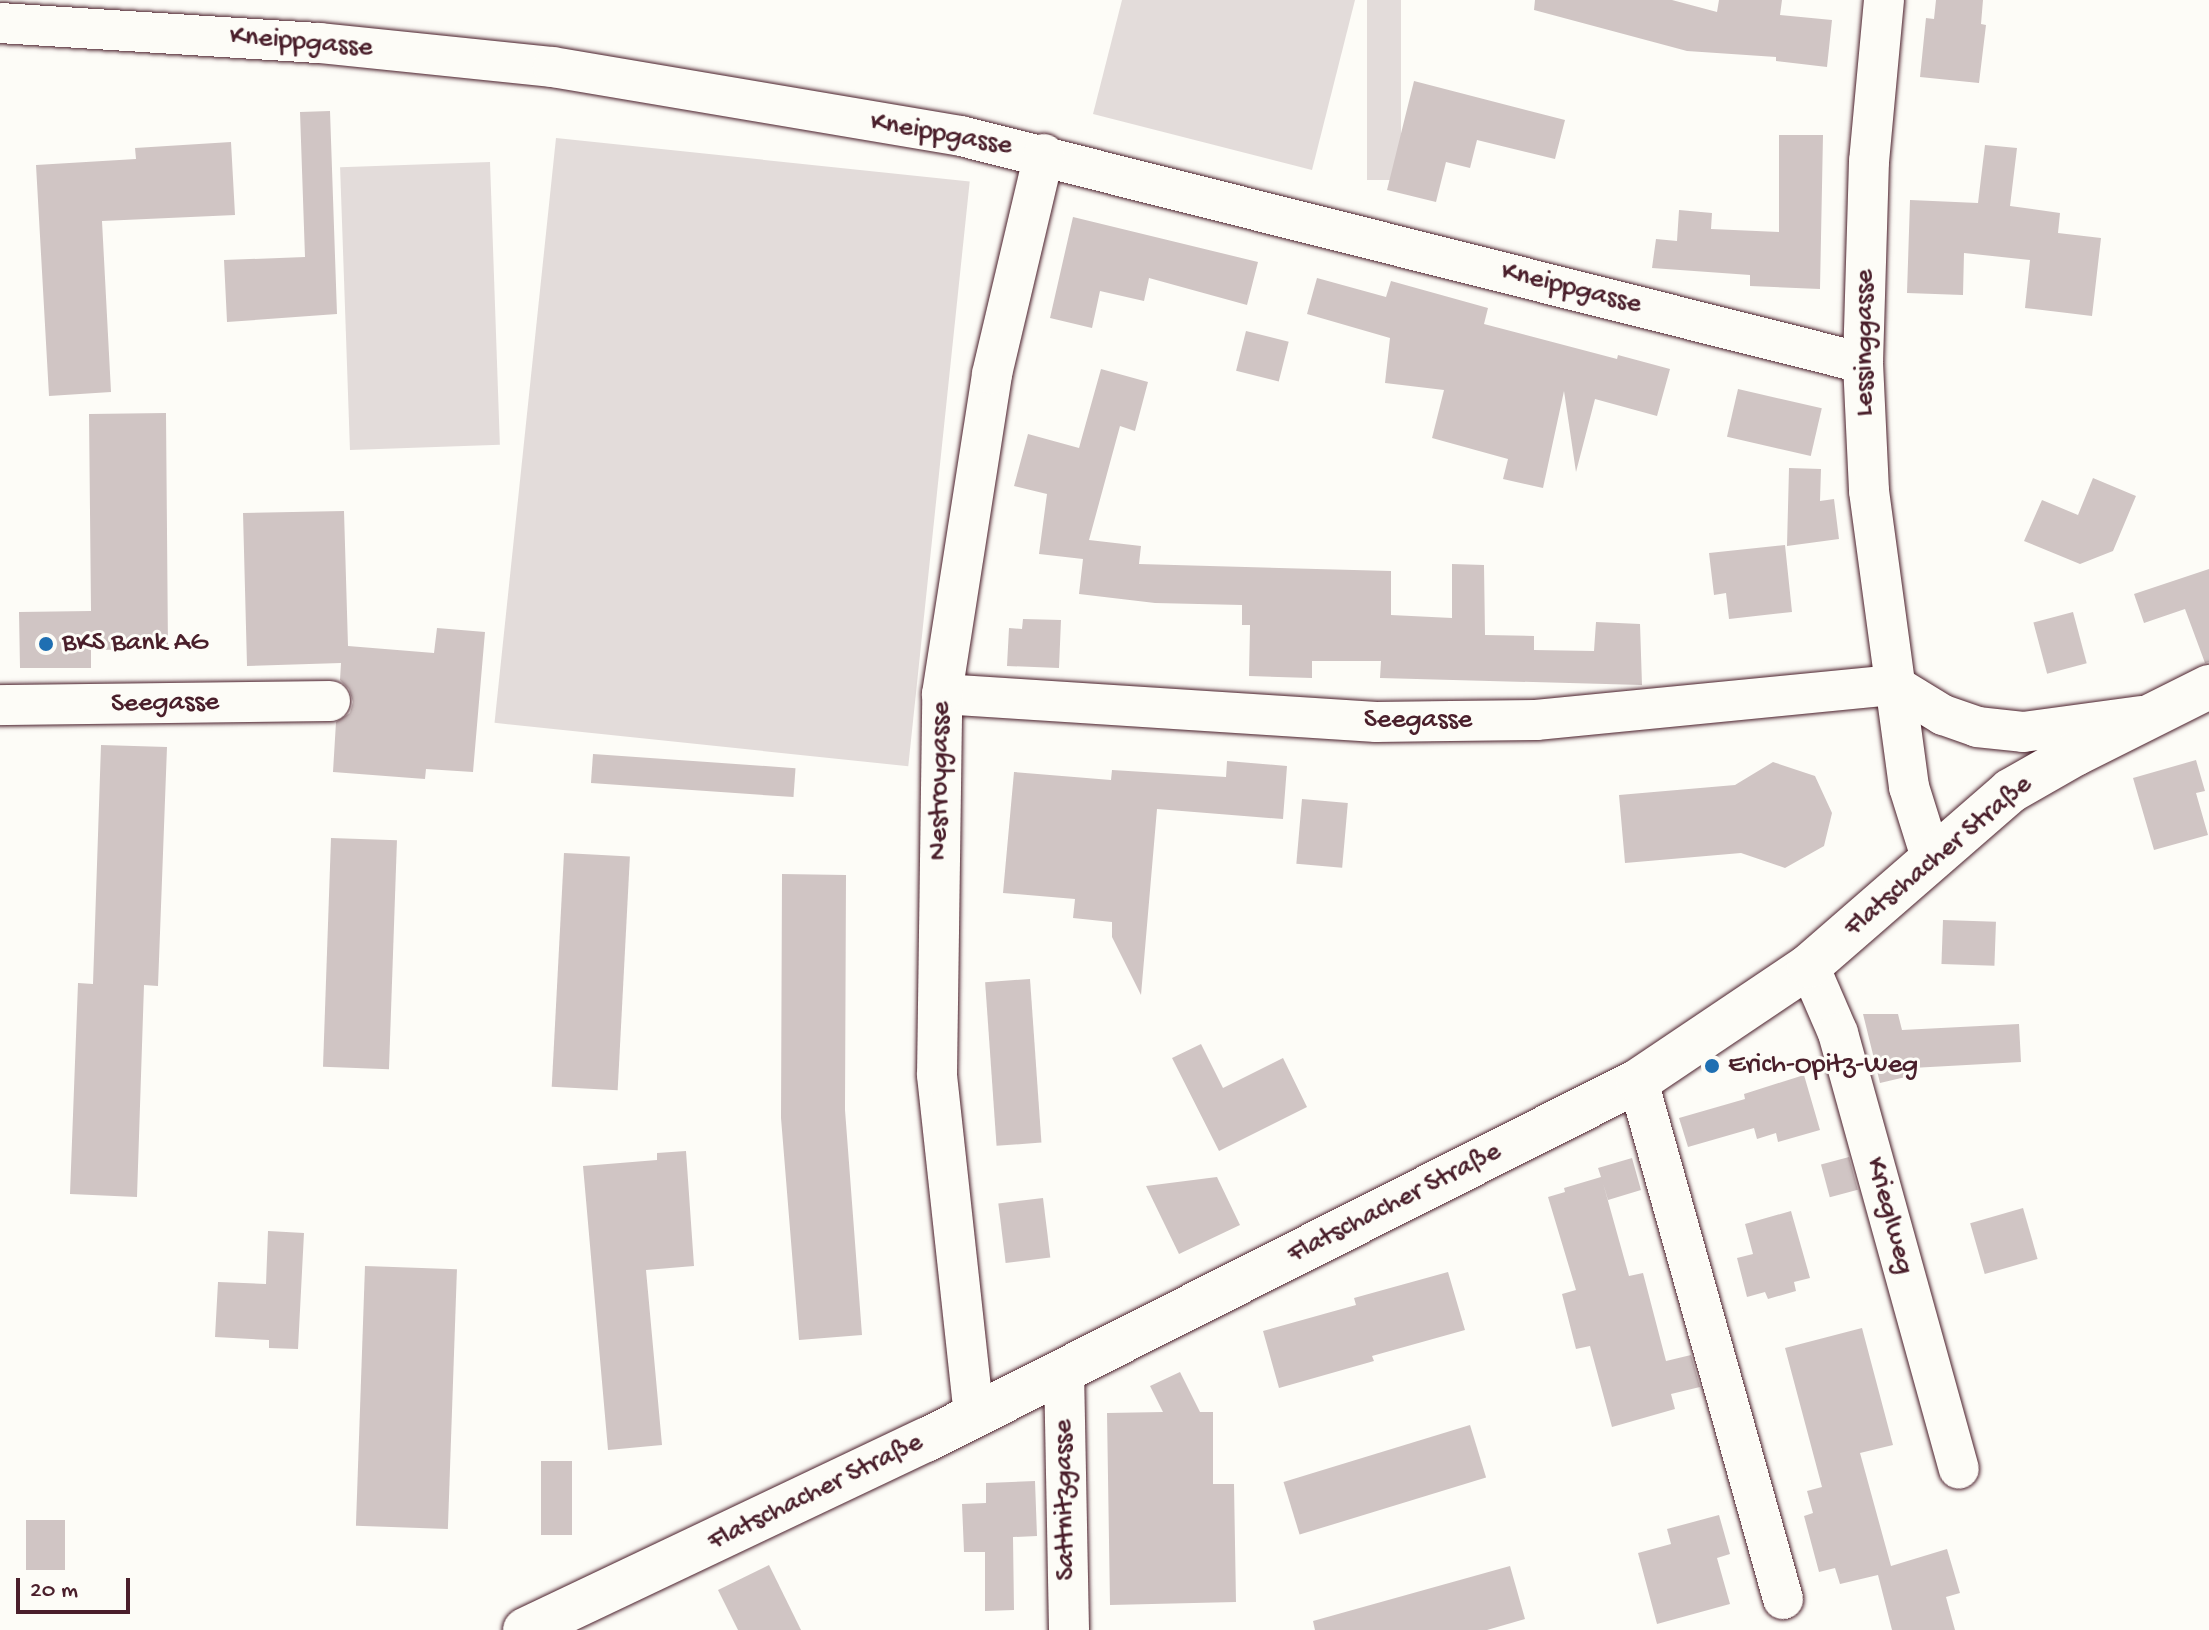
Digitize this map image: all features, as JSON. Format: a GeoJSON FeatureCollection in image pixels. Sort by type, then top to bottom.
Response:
{"type":"FeatureCollection","features":[{"type":"Feature","properties":{"kind":"street","name":"Lessinggasse"},"geometry":{"type":"LineString","coordinates":[[1884,0],[1869,161],[1863,363],[1869,491],[1909,787],[1931,857]]}},
{"type":"Feature","properties":{"kind":"street","name":"Kneippgasse"},"geometry":{"type":"LineString","coordinates":[[0,23],[319,43],[553,67],[961,136],[1044,154],[1863,363]]}},
{"type":"Feature","properties":{"kind":"street","name":"Nestroygasse"},"geometry":{"type":"LineString","coordinates":[[974,1416],[937,1075],[942,694],[992,374],[1044,154]]}},
{"type":"Feature","properties":{"kind":"street","name":"Seegasse"},"geometry":{"type":"LineString","coordinates":[[942,694],[1376,722],[1536,720],[1894,685]]}},
{"type":"Feature","properties":{"kind":"street"},"geometry":{"type":"LineString","coordinates":[[1894,685],[1943,715],[1977,727],[2023,732],[2153,714]]}},
{"type":"Feature","properties":{"kind":"street","name":"Flatschacher Straße"},"geometry":{"type":"LineString","coordinates":[[525,1630],[974,1416],[1638,1081],[1809,966],[2010,791],[2209,687]]}},
{"type":"Feature","properties":{"kind":"street","name":"Seegasse"},"geometry":{"type":"LineString","coordinates":[[0,705],[330,701]]}},
{"type":"Feature","properties":{"kind":"street","name":"Krieglweg"},"geometry":{"type":"LineString","coordinates":[[1809,966],[1838,1033],[1959,1468]]}},
{"type":"Feature","properties":{"kind":"street"},"geometry":{"type":"LineString","coordinates":[[1638,1081],[1783,1599]]}},
{"type":"Feature","properties":{"kind":"street","name":"Sattnitzgasse"},"geometry":{"type":"LineString","coordinates":[[1064,1369],[1069,1630]]}},
{"type":"Feature","properties":{"kind":"shaded area"},"geometry":{"type":"Polygon","coordinates":[[[1122,0],[1355,0],[1312,170],[1093,114],[1122,0]]]}},
{"type":"Feature","properties":{"kind":"shaded area"},"geometry":{"type":"Polygon","coordinates":[[[1367,0],[1401,0],[1401,180],[1367,180],[1367,0]]]}},
{"type":"Feature","properties":{"kind":"shaded area"},"geometry":{"type":"Polygon","coordinates":[[[556,138],[970,181],[908,766],[495,723],[556,138]]]}},
{"type":"Feature","properties":{"kind":"shaded area"},"geometry":{"type":"Polygon","coordinates":[[[490,162],[500,445],[350,450],[340,167],[490,162]]]}},
{"type":"Feature","properties":{"kind":"building"},"geometry":{"type":"Polygon","coordinates":[[[1535,0],[1672,0],[1717,12],[1719,0],[1782,0],[1780,15],[1832,20],[1827,67],[1776,61],[1776,57],[1687,51],[1534,10],[1535,0]]]}},
{"type":"Feature","properties":{"kind":"building"},"geometry":{"type":"Polygon","coordinates":[[[1936,0],[1983,0],[1981,24],[1986,25],[1979,83],[1920,77],[1926,18],[1934,19],[1936,0]]]}},
{"type":"Feature","properties":{"kind":"building"},"geometry":{"type":"Polygon","coordinates":[[[1414,81],[1565,120],[1555,159],[1477,140],[1470,168],[1446,162],[1436,202],[1387,190],[1414,81]]]}},
{"type":"Feature","properties":{"kind":"building"},"geometry":{"type":"Polygon","coordinates":[[[330,111],[337,314],[227,322],[224,260],[305,257],[300,112],[330,111]]]}},
{"type":"Feature","properties":{"kind":"building"},"geometry":{"type":"Polygon","coordinates":[[[1779,135],[1823,135],[1820,289],[1750,286],[1750,275],[1652,268],[1656,239],[1677,241],[1679,210],[1712,213],[1711,229],[1779,232],[1779,135]]]}},
{"type":"Feature","properties":{"kind":"building"},"geometry":{"type":"Polygon","coordinates":[[[231,142],[235,215],[102,221],[111,392],[49,396],[36,165],[136,159],[135,148],[231,142]]]}},
{"type":"Feature","properties":{"kind":"building"},"geometry":{"type":"Polygon","coordinates":[[[1985,145],[2017,148],[2010,206],[2060,213],[2058,233],[2101,238],[2092,316],[2025,308],[2030,260],[1964,253],[1963,295],[1907,293],[1910,200],[1978,203],[1985,145]]]}},
{"type":"Feature","properties":{"kind":"building"},"geometry":{"type":"Polygon","coordinates":[[[1073,217],[1258,262],[1247,305],[1149,278],[1144,301],[1100,291],[1092,328],[1050,318],[1073,217]]]}},
{"type":"Feature","properties":{"kind":"building"},"geometry":{"type":"Polygon","coordinates":[[[1317,278],[1386,297],[1391,281],[1488,308],[1484,324],[1617,359],[1618,355],[1670,369],[1657,416],[1595,399],[1576,472],[1564,391],[1543,488],[1503,479],[1508,459],[1432,438],[1444,390],[1385,383],[1390,338],[1307,314],[1317,278]]]}},
{"type":"Feature","properties":{"kind":"building"},"geometry":{"type":"Polygon","coordinates":[[[1246,331],[1289,342],[1279,381],[1236,371],[1246,331]]]}},
{"type":"Feature","properties":{"kind":"building"},"geometry":{"type":"Polygon","coordinates":[[[1101,369],[1148,382],[1135,431],[1120,426],[1089,540],[1141,546],[1139,564],[1391,571],[1391,615],[1452,618],[1452,564],[1484,565],[1485,635],[1534,636],[1534,650],[1594,651],[1596,622],[1640,624],[1642,685],[1380,678],[1381,661],[1312,661],[1312,678],[1249,676],[1250,625],[1242,625],[1242,605],[1155,603],[1079,594],[1083,559],[1039,554],[1047,494],[1014,486],[1028,434],[1079,448],[1101,369]]]}},
{"type":"Feature","properties":{"kind":"building"},"geometry":{"type":"Polygon","coordinates":[[[1738,389],[1822,408],[1811,456],[1727,437],[1738,389]]]}},
{"type":"Feature","properties":{"kind":"building"},"geometry":{"type":"Polygon","coordinates":[[[166,413],[168,649],[91,650],[91,668],[20,668],[19,612],[91,611],[89,414],[166,413]]]}},
{"type":"Feature","properties":{"kind":"building"},"geometry":{"type":"Polygon","coordinates":[[[1789,468],[1821,469],[1820,501],[1834,499],[1839,539],[1787,546],[1789,468]]]}},
{"type":"Feature","properties":{"kind":"building"},"geometry":{"type":"Polygon","coordinates":[[[2093,478],[2136,496],[2113,551],[2080,564],[2024,541],[2042,500],[2078,515],[2093,478]]]}},
{"type":"Feature","properties":{"kind":"building"},"geometry":{"type":"Polygon","coordinates":[[[344,511],[348,646],[434,653],[437,628],[485,632],[473,772],[426,769],[425,779],[333,772],[336,722],[350,713],[353,702],[349,689],[340,680],[341,663],[247,666],[243,513],[344,511]]]}},
{"type":"Feature","properties":{"kind":"building"},"geometry":{"type":"Polygon","coordinates":[[[1785,545],[1792,612],[1729,619],[1726,593],[1714,595],[1709,553],[1785,545]]]}},
{"type":"Feature","properties":{"kind":"building"},"geometry":{"type":"Polygon","coordinates":[[[2209,569],[2209,662],[2205,663],[2185,609],[2144,623],[2134,594],[2209,569]]]}},
{"type":"Feature","properties":{"kind":"building"},"geometry":{"type":"Polygon","coordinates":[[[2073,612],[2087,663],[2047,674],[2033,623],[2073,612]]]}},
{"type":"Feature","properties":{"kind":"building"},"geometry":{"type":"Polygon","coordinates":[[[1023,619],[1061,620],[1059,668],[1007,666],[1009,628],[1022,629],[1023,619]]]}},
{"type":"Feature","properties":{"kind":"building"},"geometry":{"type":"Polygon","coordinates":[[[101,745],[167,747],[158,986],[144,985],[137,1197],[70,1194],[78,983],[93,984],[101,745]]]}},
{"type":"Feature","properties":{"kind":"building"},"geometry":{"type":"Polygon","coordinates":[[[593,754],[796,768],[793,797],[591,783],[593,754]]]}},
{"type":"Feature","properties":{"kind":"building"},"geometry":{"type":"Polygon","coordinates":[[[2196,760],[2205,791],[2196,793],[2208,835],[2154,850],[2133,778],[2196,760]]]}},
{"type":"Feature","properties":{"kind":"building"},"geometry":{"type":"Polygon","coordinates":[[[1227,761],[1287,766],[1283,819],[1157,809],[1141,995],[1112,937],[1112,922],[1073,918],[1075,899],[1003,893],[1014,772],[1111,780],[1112,770],[1226,777],[1227,761]]]}},
{"type":"Feature","properties":{"kind":"building"},"geometry":{"type":"Polygon","coordinates":[[[1773,762],[1815,776],[1832,813],[1824,846],[1785,868],[1741,853],[1625,863],[1619,795],[1735,785],[1773,762]]]}},
{"type":"Feature","properties":{"kind":"building"},"geometry":{"type":"Polygon","coordinates":[[[1302,799],[1348,803],[1342,868],[1296,864],[1302,799]]]}},
{"type":"Feature","properties":{"kind":"building"},"geometry":{"type":"Polygon","coordinates":[[[331,838],[397,840],[389,1069],[323,1067],[331,838]]]}},
{"type":"Feature","properties":{"kind":"building"},"geometry":{"type":"Polygon","coordinates":[[[564,853],[630,856],[618,1090],[552,1087],[564,853]]]}},
{"type":"Feature","properties":{"kind":"building"},"geometry":{"type":"Polygon","coordinates":[[[782,874],[846,875],[845,1110],[862,1335],[799,1340],[781,1118],[782,874]]]}},
{"type":"Feature","properties":{"kind":"building"},"geometry":{"type":"Polygon","coordinates":[[[1943,920],[1996,922],[1994,966],[1941,964],[1943,920]]]}},
{"type":"Feature","properties":{"kind":"building"},"geometry":{"type":"Polygon","coordinates":[[[1030,979],[1041,1143],[997,1146],[985,982],[1030,979]]]}},
{"type":"Feature","properties":{"kind":"building"},"geometry":{"type":"Polygon","coordinates":[[[1863,1014],[1898,1014],[1902,1030],[2019,1024],[2021,1062],[1912,1068],[1914,1075],[1880,1083],[1863,1014]]]}},
{"type":"Feature","properties":{"kind":"building"},"geometry":{"type":"Polygon","coordinates":[[[1201,1044],[1223,1088],[1283,1058],[1307,1107],[1219,1151],[1172,1058],[1201,1044]]]}},
{"type":"Feature","properties":{"kind":"building"},"geometry":{"type":"Polygon","coordinates":[[[1804,1075],[1820,1130],[1778,1142],[1776,1133],[1757,1139],[1754,1128],[1688,1147],[1679,1118],[1745,1099],[1744,1094],[1804,1075]]]}},
{"type":"Feature","properties":{"kind":"building"},"geometry":{"type":"Polygon","coordinates":[[[686,1151],[694,1266],[646,1270],[662,1445],[608,1450],[583,1166],[657,1160],[657,1153],[686,1151]]]}},
{"type":"Feature","properties":{"kind":"building"},"geometry":{"type":"Polygon","coordinates":[[[1849,1157],[1858,1190],[1830,1197],[1821,1165],[1849,1157]]]}},
{"type":"Feature","properties":{"kind":"building"},"geometry":{"type":"Polygon","coordinates":[[[1632,1158],[1641,1190],[1608,1200],[1603,1183],[1629,1276],[1643,1273],[1666,1361],[1691,1355],[1700,1387],[1671,1394],[1675,1409],[1612,1427],[1590,1346],[1576,1349],[1562,1294],[1576,1290],[1548,1197],[1565,1192],[1564,1188],[1601,1177],[1598,1168],[1632,1158]]]}},
{"type":"Feature","properties":{"kind":"building"},"geometry":{"type":"Polygon","coordinates":[[[1217,1177],[1240,1225],[1179,1254],[1146,1186],[1217,1177]]]}},
{"type":"Feature","properties":{"kind":"building"},"geometry":{"type":"Polygon","coordinates":[[[1043,1198],[1050,1258],[1006,1263],[998,1203],[1043,1198]]]}},
{"type":"Feature","properties":{"kind":"building"},"geometry":{"type":"Polygon","coordinates":[[[2023,1208],[2038,1259],[1985,1274],[1970,1223],[2023,1208]]]}},
{"type":"Feature","properties":{"kind":"building"},"geometry":{"type":"Polygon","coordinates":[[[1791,1211],[1810,1278],[1794,1282],[1796,1291],[1768,1299],[1765,1292],[1747,1297],[1737,1258],[1753,1254],[1745,1224],[1791,1211]]]}},
{"type":"Feature","properties":{"kind":"building"},"geometry":{"type":"Polygon","coordinates":[[[268,1231],[304,1233],[298,1349],[269,1348],[269,1340],[215,1337],[218,1282],[266,1284],[268,1231]]]}},
{"type":"Feature","properties":{"kind":"building"},"geometry":{"type":"Polygon","coordinates":[[[365,1266],[457,1269],[448,1529],[356,1526],[365,1266]]]}},
{"type":"Feature","properties":{"kind":"building"},"geometry":{"type":"Polygon","coordinates":[[[1448,1272],[1465,1330],[1372,1356],[1374,1361],[1279,1388],[1263,1331],[1356,1305],[1354,1298],[1448,1272]]]}},
{"type":"Feature","properties":{"kind":"building"},"geometry":{"type":"Polygon","coordinates":[[[1862,1328],[1893,1445],[1860,1453],[1891,1566],[1947,1549],[1960,1593],[1946,1597],[1955,1630],[1892,1630],[1878,1575],[1840,1584],[1835,1568],[1819,1572],[1804,1516],[1813,1513],[1807,1491],[1822,1487],[1785,1348],[1862,1328]]]}},
{"type":"Feature","properties":{"kind":"building"},"geometry":{"type":"Polygon","coordinates":[[[1180,1372],[1200,1412],[1213,1412],[1213,1484],[1234,1484],[1236,1602],[1110,1605],[1107,1413],[1163,1412],[1150,1386],[1180,1372]]]}},
{"type":"Feature","properties":{"kind":"building"},"geometry":{"type":"Polygon","coordinates":[[[1470,1425],[1486,1478],[1300,1535],[1284,1482],[1470,1425]]]}},
{"type":"Feature","properties":{"kind":"building"},"geometry":{"type":"Polygon","coordinates":[[[541,1461],[572,1461],[572,1535],[541,1535],[541,1461]]]}},
{"type":"Feature","properties":{"kind":"building"},"geometry":{"type":"Polygon","coordinates":[[[1035,1481],[1037,1536],[1013,1537],[1014,1610],[985,1611],[985,1552],[964,1552],[962,1504],[986,1503],[986,1483],[1035,1481]]]}},
{"type":"Feature","properties":{"kind":"building"},"geometry":{"type":"Polygon","coordinates":[[[1719,1515],[1730,1554],[1717,1558],[1730,1604],[1657,1624],[1638,1553],[1671,1544],[1667,1529],[1719,1515]]]}},
{"type":"Feature","properties":{"kind":"building"},"geometry":{"type":"Polygon","coordinates":[[[26,1520],[65,1520],[65,1570],[26,1570],[26,1520]]]}},
{"type":"Feature","properties":{"kind":"building"},"geometry":{"type":"Polygon","coordinates":[[[769,1565],[801,1630],[738,1630],[718,1590],[769,1565]]]}},
{"type":"Feature","properties":{"kind":"building"},"geometry":{"type":"Polygon","coordinates":[[[1510,1566],[1525,1619],[1487,1630],[1315,1630],[1313,1621],[1510,1566]]]}},
{"type":"Feature","properties":{"kind":"place","name":"BKS Bank AG"},"geometry":{"type":"Point","coordinates":[46,644]}},
{"type":"Feature","properties":{"kind":"place","name":"Erich-Opitz-Weg"},"geometry":{"type":"Point","coordinates":[1712,1066]}}]}
